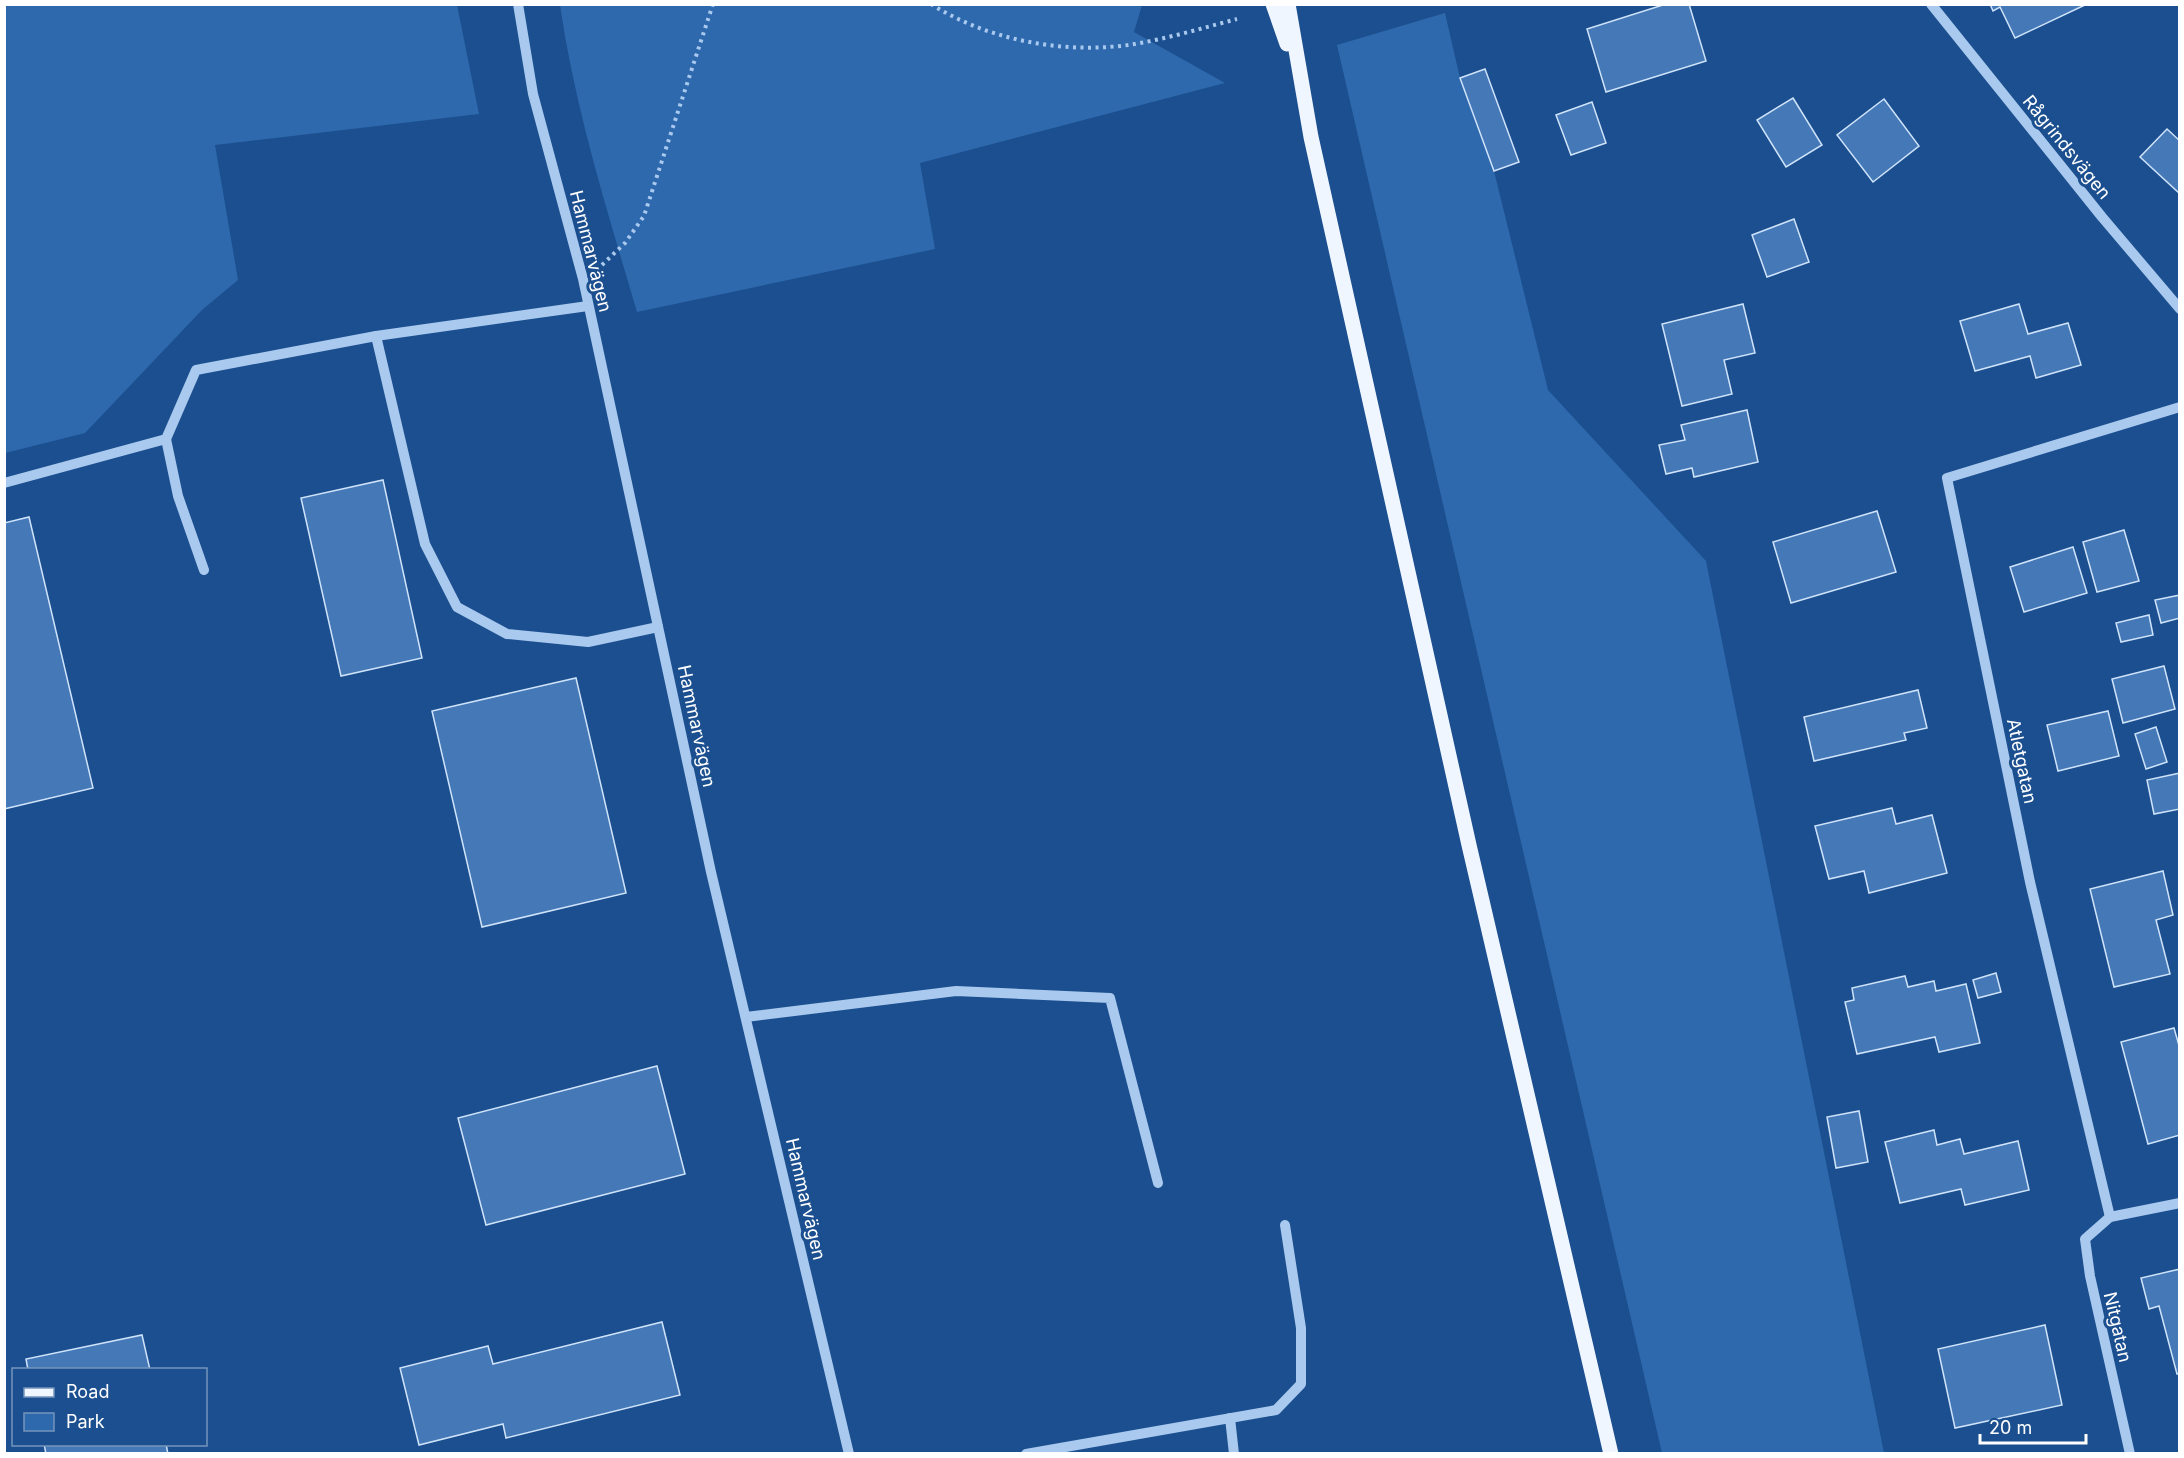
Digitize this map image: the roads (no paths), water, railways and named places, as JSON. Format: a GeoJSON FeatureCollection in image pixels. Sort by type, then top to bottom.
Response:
{"type":"FeatureCollection","features":[{"type":"Feature","properties":{"kind":"main road"},"geometry":{"type":"LineString","coordinates":[[1273,4],[1300,80]]}},
{"type":"Feature","properties":{"kind":"main road"},"geometry":{"type":"LineString","coordinates":[[1288,4],[1314,149],[1469,845],[1611,1454]]}},
{"type":"Feature","properties":{"kind":"street","name":"Hammarvägen"},"geometry":{"type":"LineString","coordinates":[[518,4],[533,94],[583,279],[711,872],[849,1454]]}},
{"type":"Feature","properties":{"kind":"street","name":"Rågrindsvägen"},"geometry":{"type":"LineString","coordinates":[[1931,4],[2102,217],[2180,309]]}},
{"type":"Feature","properties":{"kind":"street"},"geometry":{"type":"LineString","coordinates":[[204,570],[178,496],[166,439],[196,370],[376,336],[588,306]]}},
{"type":"Feature","properties":{"kind":"street"},"geometry":{"type":"LineString","coordinates":[[376,336],[425,544],[457,607],[507,634],[542,638],[588,642],[658,627]]}},
{"type":"Feature","properties":{"kind":"street","name":"Atletgatan"},"geometry":{"type":"LineString","coordinates":[[2110,1217],[2030,882],[1947,478],[2180,407]]}},
{"type":"Feature","properties":{"kind":"street"},"geometry":{"type":"LineString","coordinates":[[4,483],[166,439]]}},
{"type":"Feature","properties":{"kind":"street"},"geometry":{"type":"LineString","coordinates":[[746,1017],[956,991],[1110,998],[1158,1183]]}},
{"type":"Feature","properties":{"kind":"street"},"geometry":{"type":"LineString","coordinates":[[2110,1217],[2180,1203]]}},
{"type":"Feature","properties":{"kind":"street","name":"Nitgatan"},"geometry":{"type":"LineString","coordinates":[[2110,1217],[2085,1239],[2090,1276],[2130,1454]]}},
{"type":"Feature","properties":{"kind":"street"},"geometry":{"type":"LineString","coordinates":[[1026,1454],[1276,1410],[1301,1384],[1301,1328],[1285,1225]]}},
{"type":"Feature","properties":{"kind":"street"},"geometry":{"type":"LineString","coordinates":[[1230,1418],[1234,1454]]}}]}
